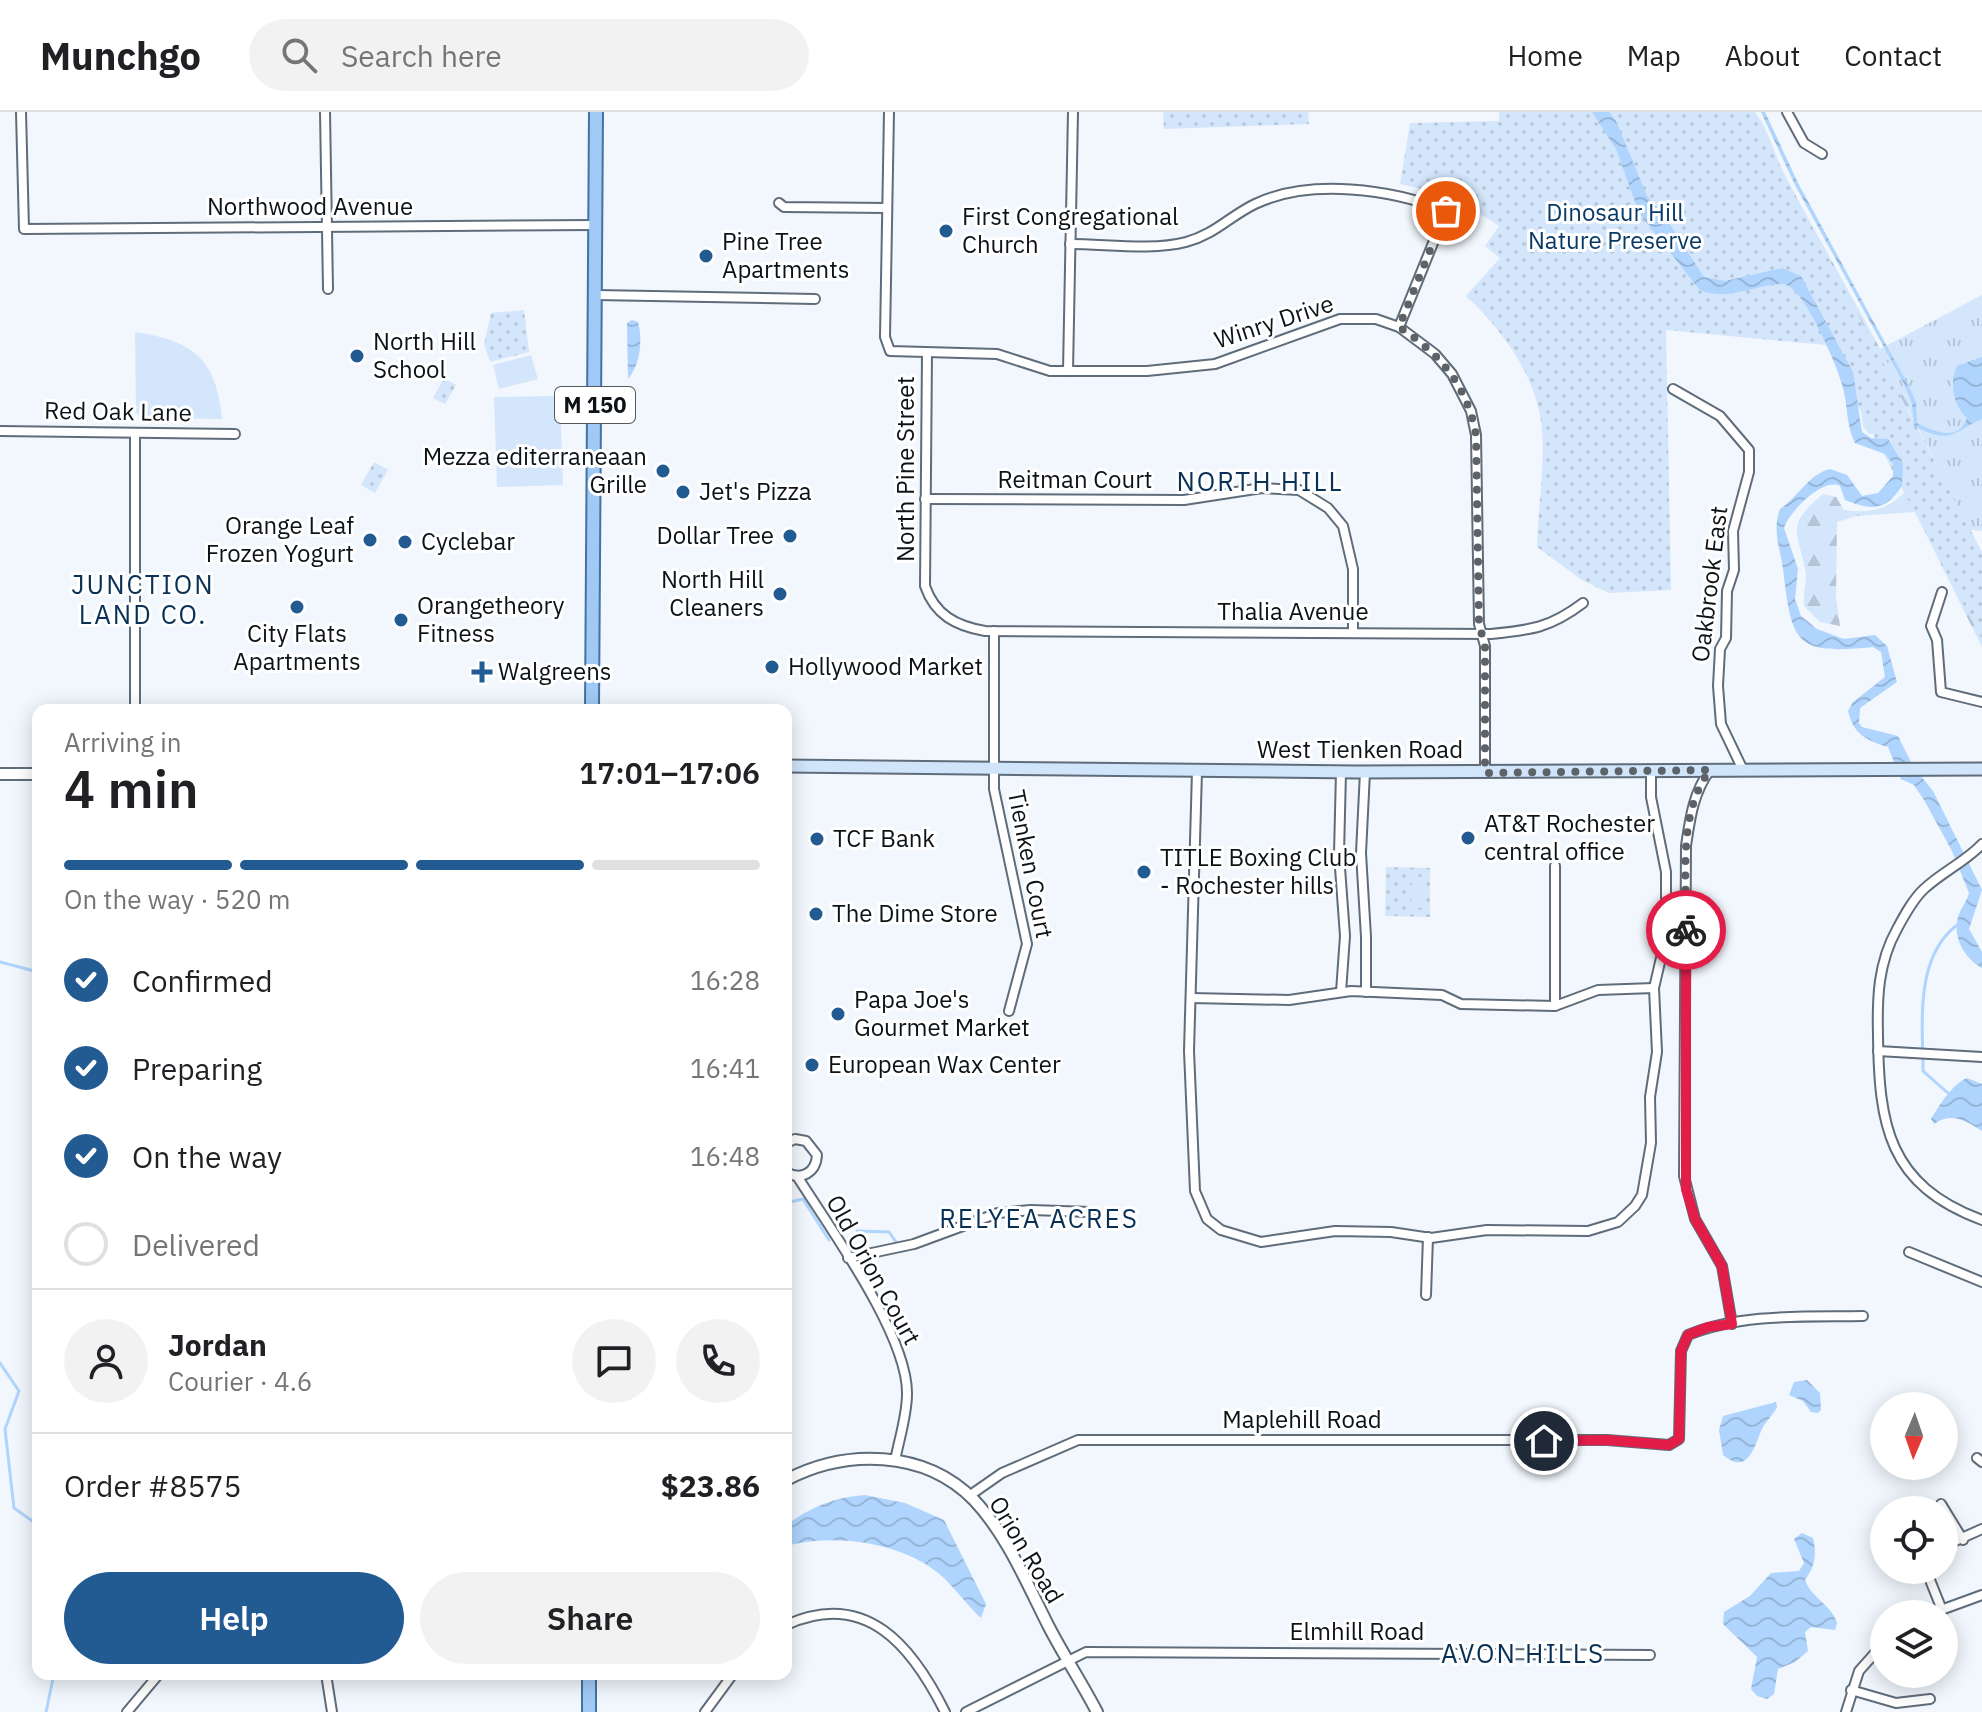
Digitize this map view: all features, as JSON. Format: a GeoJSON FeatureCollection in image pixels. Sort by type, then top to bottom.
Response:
{"type":"FeatureCollection","features":[{"type":"Feature","properties":{"kind":"main road","name":"M 150"},"geometry":{"type":"LineString","coordinates":[[592,704],[596,112]]}},
{"type":"Feature","properties":{"kind":"main road","name":"West Tienken Road"},"geometry":{"type":"LineString","coordinates":[[792,766],[1485,773],[1982,769]]}},
{"type":"Feature","properties":{"kind":"main road"},"geometry":{"type":"LineString","coordinates":[[589,1680],[589,1712]]}},
{"type":"Feature","properties":{"kind":"street","name":"Northwood Avenue"},"geometry":{"type":"LineString","coordinates":[[21,112],[24,229],[595,225]]}},
{"type":"Feature","properties":{"kind":"street"},"geometry":{"type":"LineString","coordinates":[[325,112],[328,289]]}},
{"type":"Feature","properties":{"kind":"street","name":"North Pine Street"},"geometry":{"type":"LineString","coordinates":[[889,112],[886,345],[890,351],[927,353],[924,563],[929,598],[944,617],[972,629],[994,631]]}},
{"type":"Feature","properties":{"kind":"street"},"geometry":{"type":"LineString","coordinates":[[1068,371],[1073,112]]}},
{"type":"Feature","properties":{"kind":"street"},"geometry":{"type":"LineString","coordinates":[[1787,112],[1804,143],[1822,154]]}},
{"type":"Feature","properties":{"kind":"street"},"geometry":{"type":"LineString","coordinates":[[1070,244],[1181,243],[1211,233],[1254,204],[1295,193],[1379,192],[1446,211],[1399,327]]}},
{"type":"Feature","properties":{"kind":"street"},"geometry":{"type":"LineString","coordinates":[[779,203],[784,207],[887,208]]}},
{"type":"Feature","properties":{"kind":"street"},"geometry":{"type":"LineString","coordinates":[[596,300],[815,299]]}},
{"type":"Feature","properties":{"kind":"street","name":"Winry Drive"},"geometry":{"type":"LineString","coordinates":[[927,353],[997,354],[1050,371],[1159,371],[1205,366],[1354,317],[1399,327],[1435,354],[1452,374],[1471,411],[1476,435],[1485,773]]}},
{"type":"Feature","properties":{"kind":"street","name":"Oakbrook East"},"geometry":{"type":"LineString","coordinates":[[1673,389],[1720,416],[1749,450],[1749,472],[1733,531],[1734,570],[1727,591],[1726,638],[1720,649],[1718,686],[1721,724],[1743,770]]}},
{"type":"Feature","properties":{"kind":"street","name":"Red Oak Lane"},"geometry":{"type":"LineString","coordinates":[[0,431],[235,434]]}},
{"type":"Feature","properties":{"kind":"street"},"geometry":{"type":"LineString","coordinates":[[135,433],[135,704]]}},
{"type":"Feature","properties":{"kind":"street","name":"Reitman Court"},"geometry":{"type":"LineString","coordinates":[[925,499],[1184,500],[1262,488],[1299,490],[1328,508],[1343,526],[1353,569],[1353,632]]}},
{"type":"Feature","properties":{"kind":"street"},"geometry":{"type":"LineString","coordinates":[[1942,592],[1931,626],[1937,640],[1941,692],[1982,702]]}},
{"type":"Feature","properties":{"kind":"street","name":"Thalia Avenue"},"geometry":{"type":"LineString","coordinates":[[994,631],[1482,634],[1537,629],[1561,619],[1583,603]]}},
{"type":"Feature","properties":{"kind":"street"},"geometry":{"type":"LineString","coordinates":[[994,631],[994,770]]}},
{"type":"Feature","properties":{"kind":"street","name":"Tienken Court"},"geometry":{"type":"LineString","coordinates":[[994,770],[998,818],[1027,944],[1009,1011]]}},
{"type":"Feature","properties":{"kind":"street"},"geometry":{"type":"LineString","coordinates":[[1710,770],[1700,784],[1692,809],[1686,846],[1684,1176],[1695,1219],[1722,1266],[1732,1324],[1863,1316]]}},
{"type":"Feature","properties":{"kind":"street"},"geometry":{"type":"LineString","coordinates":[[1197,771],[1191,998],[1192,1167],[1195,1191],[1207,1219],[1234,1236],[1261,1242],[1301,1234],[1348,1231],[1428,1237],[1500,1230],[1588,1231],[1618,1222],[1635,1206],[1642,1195],[1651,1143],[1650,1097],[1657,1052],[1654,988],[1664,945],[1666,872],[1651,797],[1651,772]]}},
{"type":"Feature","properties":{"kind":"street"},"geometry":{"type":"LineString","coordinates":[[1341,772],[1339,854],[1345,936],[1341,992]]}},
{"type":"Feature","properties":{"kind":"street"},"geometry":{"type":"LineString","coordinates":[[1365,772],[1361,853],[1366,992]]}},
{"type":"Feature","properties":{"kind":"street"},"geometry":{"type":"LineString","coordinates":[[0,774],[32,774]]}},
{"type":"Feature","properties":{"kind":"street"},"geometry":{"type":"LineString","coordinates":[[1982,844],[1922,891],[1896,931],[1880,978],[1878,1051],[1879,1098],[1893,1147],[1915,1178],[1933,1194],[1982,1220]]}},
{"type":"Feature","properties":{"kind":"street"},"geometry":{"type":"LineString","coordinates":[[1555,866],[1555,1006]]}},
{"type":"Feature","properties":{"kind":"street"},"geometry":{"type":"LineString","coordinates":[[1191,998],[1289,1000],[1341,992],[1366,992],[1442,995],[1461,1004],[1555,1006],[1598,990],[1654,988]]}},
{"type":"Feature","properties":{"kind":"street"},"geometry":{"type":"LineString","coordinates":[[1878,1051],[1982,1057]]}},
{"type":"Feature","properties":{"kind":"street","name":"Old Orion Court"},"geometry":{"type":"LineString","coordinates":[[792,1141],[801,1139],[811,1144],[816,1161],[810,1172],[808,1192]]}},
{"type":"Feature","properties":{"kind":"street"},"geometry":{"type":"LineString","coordinates":[[792,1174],[797,1176],[810,1172]]}},
{"type":"Feature","properties":{"kind":"street","name":"Old Orion Court"},"geometry":{"type":"LineString","coordinates":[[797,1176],[892,1336],[906,1377],[906,1405],[895,1461]]}},
{"type":"Feature","properties":{"kind":"street"},"geometry":{"type":"LineString","coordinates":[[848,1258],[914,1244],[998,1213],[1031,1210],[1091,1212]]}},
{"type":"Feature","properties":{"kind":"street"},"geometry":{"type":"LineString","coordinates":[[1426,1295],[1428,1237]]}},
{"type":"Feature","properties":{"kind":"street"},"geometry":{"type":"LineString","coordinates":[[1909,1252],[1982,1282]]}},
{"type":"Feature","properties":{"kind":"street","name":"Maplehill Road"},"geometry":{"type":"LineString","coordinates":[[969,1496],[1002,1473],[1078,1440],[1607,1440],[1669,1445],[1679,1439],[1681,1351],[1688,1335],[1708,1327],[1732,1324]]}},
{"type":"Feature","properties":{"kind":"street","name":"Orion Road"},"geometry":{"type":"LineString","coordinates":[[792,1477],[810,1467],[855,1457],[895,1461],[952,1482],[969,1496],[1008,1549],[1097,1712]]}},
{"type":"Feature","properties":{"kind":"street"},"geometry":{"type":"LineString","coordinates":[[1958,1542],[1982,1529]]}},
{"type":"Feature","properties":{"kind":"street"},"geometry":{"type":"LineString","coordinates":[[1958,1532],[1963,1540]]}},
{"type":"Feature","properties":{"kind":"street"},"geometry":{"type":"LineString","coordinates":[[1958,1604],[1982,1595]]}},
{"type":"Feature","properties":{"kind":"street"},"geometry":{"type":"LineString","coordinates":[[792,1623],[808,1617],[841,1615],[880,1628],[897,1639],[917,1660],[945,1712]]}},
{"type":"Feature","properties":{"kind":"street","name":"Elmhill Road"},"geometry":{"type":"LineString","coordinates":[[966,1712],[1086,1652],[1650,1655]]}},
{"type":"Feature","properties":{"kind":"street"},"geometry":{"type":"LineString","coordinates":[[1846,1712],[1859,1671],[1870,1659]]}},
{"type":"Feature","properties":{"kind":"street"},"geometry":{"type":"LineString","coordinates":[[127,1712],[154,1680]]}},
{"type":"Feature","properties":{"kind":"street"},"geometry":{"type":"LineString","coordinates":[[327,1680],[332,1712]]}},
{"type":"Feature","properties":{"kind":"street"},"geometry":{"type":"LineString","coordinates":[[705,1712],[729,1680]]}},
{"type":"Feature","properties":{"kind":"street"},"geometry":{"type":"LineString","coordinates":[[1851,1690],[1896,1703],[1930,1699]]}},
{"type":"Feature","properties":{"kind":"green space"},"geometry":{"type":"Polygon","coordinates":[[[1163,112],[1308,112],[1309,124],[1164,129],[1163,112]]]}},
{"type":"Feature","properties":{"kind":"green space","name":"Dinosaur Hill Nature Preserve"},"geometry":{"type":"Polygon","coordinates":[[[1499,112],[1752,112],[1982,552],[1982,639],[1826,345],[1666,330],[1671,590],[1609,593],[1582,580],[1537,547],[1543,458],[1539,410],[1526,373],[1516,356],[1493,324],[1466,296],[1500,258],[1485,246],[1499,226],[1452,200],[1400,184],[1410,123],[1499,121],[1499,112]]]}},
{"type":"Feature","properties":{"kind":"green space"},"geometry":{"type":"Polygon","coordinates":[[[1613,112],[1755,112],[1786,178],[1909,405],[1906,417],[1982,570],[1982,647],[1915,512],[1857,516],[1837,522],[1836,597],[1840,626],[1820,622],[1804,606],[1806,574],[1797,527],[1812,504],[1823,494],[1836,497],[1844,510],[1873,510],[1888,505],[1910,487],[1880,434],[1869,434],[1863,426],[1855,370],[1613,112]]]}},
{"type":"Feature","properties":{"kind":"green space"},"geometry":{"type":"Polygon","coordinates":[[[1982,295],[1982,531],[1970,530],[1878,350],[1982,295]]]}},
{"type":"Feature","properties":{"kind":"green space"},"geometry":{"type":"Polygon","coordinates":[[[524,310],[529,352],[490,362],[484,344],[491,313],[524,310]]]}},
{"type":"Feature","properties":{"kind":"green space"},"geometry":{"type":"Polygon","coordinates":[[[135,332],[173,341],[198,356],[214,381],[222,419],[141,418],[136,412],[135,332]]]}},
{"type":"Feature","properties":{"kind":"green space"},"geometry":{"type":"Polygon","coordinates":[[[531,355],[538,379],[499,389],[493,365],[531,355]]]}},
{"type":"Feature","properties":{"kind":"green space"},"geometry":{"type":"Polygon","coordinates":[[[444,378],[456,385],[445,404],[433,398],[444,378]]]}},
{"type":"Feature","properties":{"kind":"green space"},"geometry":{"type":"Polygon","coordinates":[[[560,396],[563,485],[497,487],[494,397],[560,396]]]}},
{"type":"Feature","properties":{"kind":"green space"},"geometry":{"type":"Polygon","coordinates":[[[374,462],[388,470],[375,493],[361,485],[374,462]]]}},
{"type":"Feature","properties":{"kind":"green space"},"geometry":{"type":"Polygon","coordinates":[[[1386,867],[1430,868],[1430,917],[1385,916],[1386,867]]]}},
{"type":"Feature","properties":{"kind":"green space"},"geometry":{"type":"Polygon","coordinates":[[[1412,876],[1427,877],[1426,908],[1411,908],[1412,876]]]}},
{"type":"Feature","properties":{"kind":"water"},"geometry":{"type":"Polygon","coordinates":[[[1592,112],[1609,112],[1616,121],[1647,196],[1664,215],[1704,277],[1725,281],[1782,268],[1801,276],[1853,372],[1862,432],[1871,438],[1888,439],[1903,464],[1902,486],[1890,501],[1877,506],[1862,506],[1845,500],[1840,486],[1833,485],[1816,491],[1792,513],[1784,528],[1798,569],[1795,599],[1801,616],[1817,629],[1844,639],[1875,635],[1887,646],[1897,682],[1860,708],[1859,723],[1862,727],[1898,736],[1913,766],[1933,791],[1982,890],[1969,929],[1982,952],[1982,968],[1965,953],[1958,940],[1958,917],[1969,893],[1952,851],[1914,785],[1901,779],[1888,747],[1873,742],[1857,731],[1848,711],[1853,702],[1885,677],[1881,652],[1873,647],[1827,649],[1802,639],[1790,614],[1786,594],[1777,532],[1780,509],[1815,476],[1830,469],[1847,475],[1862,496],[1878,493],[1893,476],[1893,464],[1885,454],[1855,443],[1835,364],[1800,298],[1783,284],[1729,294],[1708,293],[1699,289],[1639,213],[1616,149],[1592,112]]]}},
{"type":"Feature","properties":{"kind":"water"},"geometry":{"type":"Polygon","coordinates":[[[1761,112],[1765,112],[1798,183],[1906,381],[1916,402],[1917,423],[1945,433],[1952,433],[1963,425],[1967,418],[1956,400],[1953,386],[1955,373],[1957,366],[1982,357],[1982,419],[1951,435],[1944,436],[1914,426],[1912,403],[1903,382],[1795,185],[1761,112]]]}},
{"type":"Feature","properties":{"kind":"water"},"geometry":{"type":"Polygon","coordinates":[[[632,320],[638,322],[640,344],[638,360],[628,379],[627,323],[632,320]]]}},
{"type":"Feature","properties":{"kind":"water"},"geometry":{"type":"Polygon","coordinates":[[[1967,1078],[1982,1084],[1982,1131],[1952,1118],[1934,1124],[1931,1119],[1942,1102],[1956,1085],[1967,1078]]]}},
{"type":"Feature","properties":{"kind":"water"},"geometry":{"type":"Polygon","coordinates":[[[1807,1380],[1820,1393],[1821,1410],[1818,1413],[1811,1412],[1803,1401],[1789,1395],[1794,1382],[1807,1380]]]}},
{"type":"Feature","properties":{"kind":"water"},"geometry":{"type":"Polygon","coordinates":[[[1776,1402],[1777,1407],[1749,1457],[1739,1462],[1723,1455],[1719,1430],[1723,1416],[1776,1402]]]}},
{"type":"Feature","properties":{"kind":"water"},"geometry":{"type":"Polygon","coordinates":[[[865,1495],[905,1503],[944,1520],[986,1604],[981,1618],[944,1578],[910,1556],[847,1541],[826,1540],[792,1545],[792,1521],[814,1508],[865,1495]]]}},
{"type":"Feature","properties":{"kind":"water"},"geometry":{"type":"Polygon","coordinates":[[[1802,1533],[1813,1538],[1815,1550],[1813,1565],[1805,1580],[1837,1623],[1835,1630],[1811,1627],[1805,1632],[1808,1651],[1795,1662],[1778,1669],[1774,1694],[1767,1699],[1757,1696],[1751,1689],[1757,1657],[1723,1624],[1724,1612],[1750,1596],[1771,1573],[1799,1571],[1804,1563],[1794,1539],[1802,1533]]]}},
{"type":"Feature","properties":{"kind":"waterway"},"geometry":{"type":"LineString","coordinates":[[1949,1094],[1923,1071],[1922,1013],[1927,973],[1934,955],[1943,939],[1957,925]]}},
{"type":"Feature","properties":{"kind":"waterway"},"geometry":{"type":"LineString","coordinates":[[0,962],[32,970]]}},
{"type":"Feature","properties":{"kind":"waterway"},"geometry":{"type":"LineString","coordinates":[[792,1202],[803,1199],[829,1240]]}},
{"type":"Feature","properties":{"kind":"waterway"},"geometry":{"type":"LineString","coordinates":[[857,1231],[889,1232],[896,1242]]}},
{"type":"Feature","properties":{"kind":"waterway"},"geometry":{"type":"LineString","coordinates":[[0,1363],[19,1391],[5,1429],[14,1508],[32,1521]]}},
{"type":"Feature","properties":{"kind":"waterway"},"geometry":{"type":"LineString","coordinates":[[46,1712],[53,1680]]}},
{"type":"Feature","properties":{"kind":"way so far"},"geometry":{"type":"LineString","coordinates":[[1446,211],[1399,327],[1435,354],[1452,374],[1465,394],[1476,435],[1479,624],[1485,646],[1485,773],[1710,770],[1700,784],[1692,809],[1686,846],[1686,930]]}},
{"type":"Feature","properties":{"kind":"place","name":"First Congregational Church"},"geometry":{"type":"Point","coordinates":[946,231]}},
{"type":"Feature","properties":{"kind":"place","name":"Pine Tree Apartments"},"geometry":{"type":"Point","coordinates":[706,256]}},
{"type":"Feature","properties":{"kind":"place","name":"North Hill School"},"geometry":{"type":"Point","coordinates":[357,356]}},
{"type":"Feature","properties":{"kind":"place","name":"Mezza editerraneaan Grille"},"geometry":{"type":"Point","coordinates":[663,471]}},
{"type":"Feature","properties":{"kind":"place","name":"Jet's Pizza"},"geometry":{"type":"Point","coordinates":[683,492]}},
{"type":"Feature","properties":{"kind":"place","name":"Dollar Tree"},"geometry":{"type":"Point","coordinates":[790,536]}},
{"type":"Feature","properties":{"kind":"place","name":"Orange Leaf Frozen Yogurt"},"geometry":{"type":"Point","coordinates":[370,540]}},
{"type":"Feature","properties":{"kind":"place","name":"Cyclebar"},"geometry":{"type":"Point","coordinates":[405,542]}},
{"type":"Feature","properties":{"kind":"place","name":"North Hill Cleaners"},"geometry":{"type":"Point","coordinates":[780,594]}},
{"type":"Feature","properties":{"kind":"place","name":"City Flats Apartments"},"geometry":{"type":"Point","coordinates":[297,607]}},
{"type":"Feature","properties":{"kind":"place","name":"Orangetheory Fitness"},"geometry":{"type":"Point","coordinates":[401,620]}},
{"type":"Feature","properties":{"kind":"place","name":"Hollywood Market"},"geometry":{"type":"Point","coordinates":[772,667]}},
{"type":"Feature","properties":{"kind":"place","name":"Walgreens"},"geometry":{"type":"Point","coordinates":[482,672]}},
{"type":"Feature","properties":{"kind":"place","name":"AT&T Rochester central office"},"geometry":{"type":"Point","coordinates":[1468,838]}},
{"type":"Feature","properties":{"kind":"place","name":"TCF Bank"},"geometry":{"type":"Point","coordinates":[817,839]}},
{"type":"Feature","properties":{"kind":"place","name":"TITLE Boxing Club - Rochester hills"},"geometry":{"type":"Point","coordinates":[1144,872]}},
{"type":"Feature","properties":{"kind":"place","name":"The Dime Store"},"geometry":{"type":"Point","coordinates":[816,914]}},
{"type":"Feature","properties":{"kind":"place","name":"Papa Joe's Gourmet Market"},"geometry":{"type":"Point","coordinates":[838,1014]}},
{"type":"Feature","properties":{"kind":"place","name":"European Wax Center"},"geometry":{"type":"Point","coordinates":[812,1065]}},
{"type":"Feature","properties":{"kind":"district","name":"NORTH HILL"},"geometry":{"type":"Point","coordinates":[1260,482]}},
{"type":"Feature","properties":{"kind":"district","name":"JUNCTION LAND CO."},"geometry":{"type":"Point","coordinates":[143,600]}},
{"type":"Feature","properties":{"kind":"district","name":"RELYEA ACRES"},"geometry":{"type":"Point","coordinates":[1039,1219]}},
{"type":"Feature","properties":{"kind":"district","name":"AVON HILLS"},"geometry":{"type":"Point","coordinates":[1523,1654]}},
{"type":"Feature","properties":{"kind":"route"},"geometry":{"type":"LineString","coordinates":[[1544,1441],[1607,1440],[1669,1445],[1679,1439],[1681,1351],[1688,1335],[1708,1327],[1732,1324],[1722,1266],[1695,1219],[1684,1176],[1686,930]]}}]}
